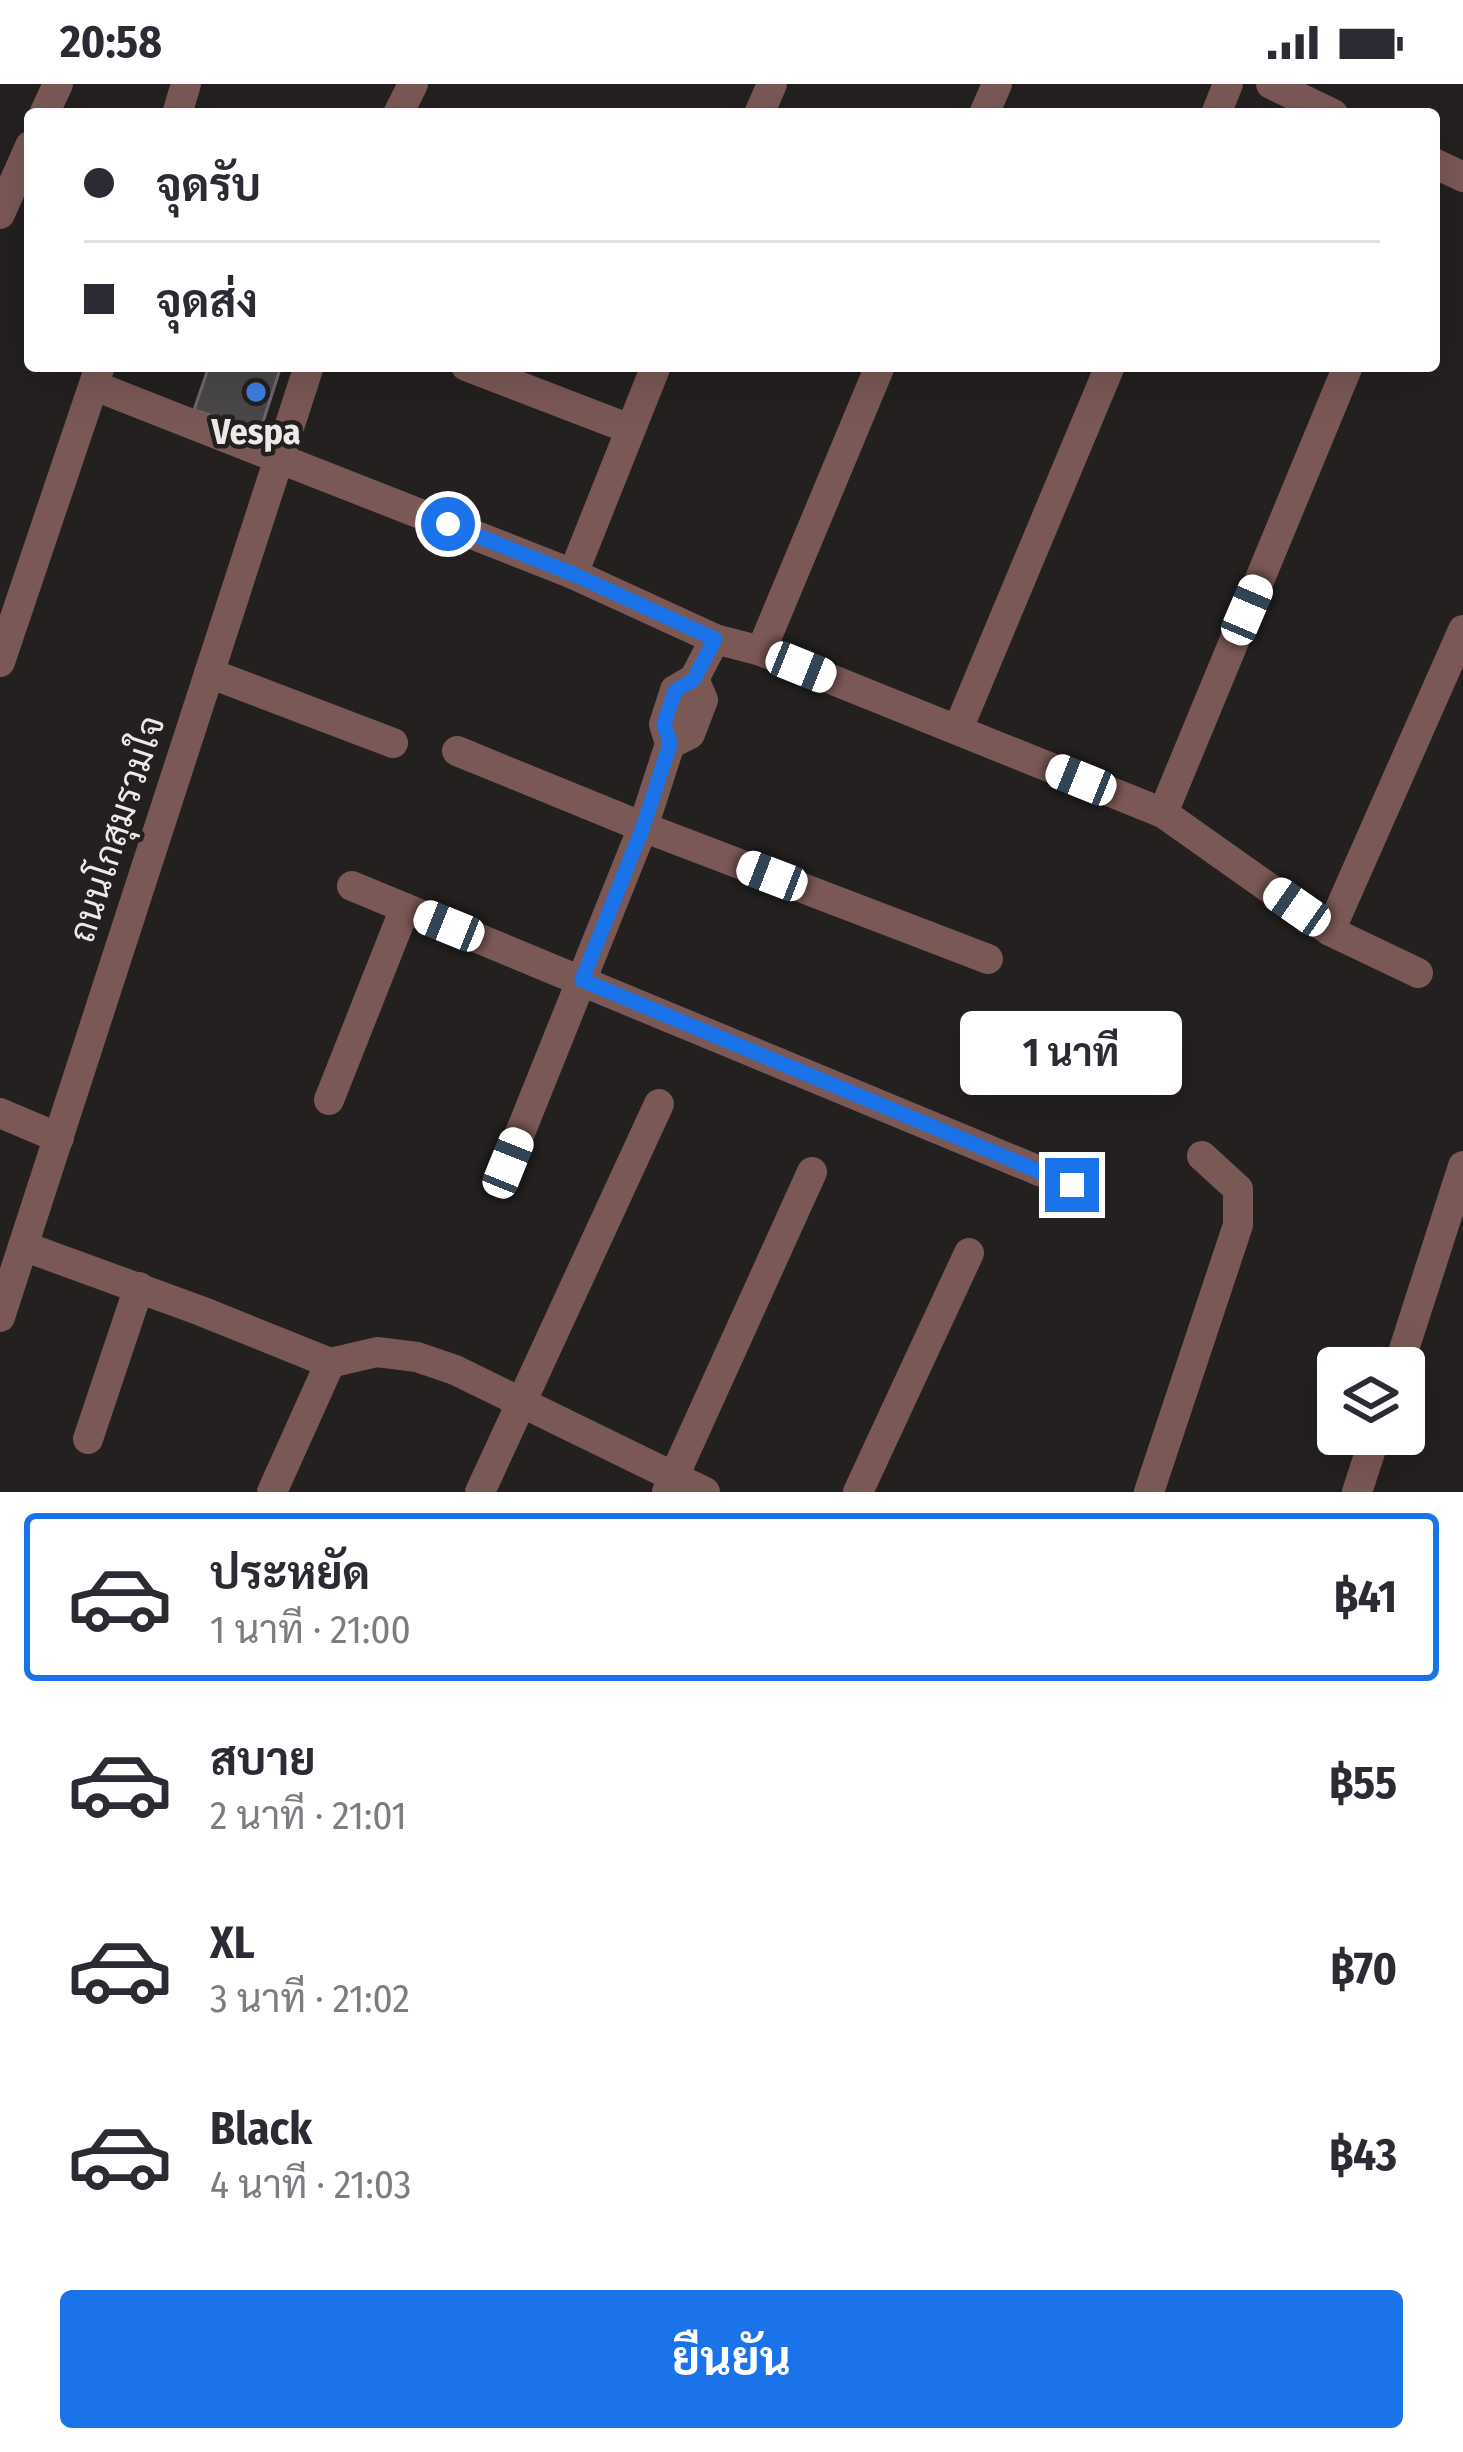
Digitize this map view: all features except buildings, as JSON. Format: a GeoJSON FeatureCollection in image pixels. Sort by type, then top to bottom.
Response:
{"type":"FeatureCollection","features":[{"type":"Feature","properties":{"kind":"street"},"geometry":{"type":"LineString","coordinates":[[1271,84],[1321,108]]}},
{"type":"Feature","properties":{"kind":"street"},"geometry":{"type":"LineString","coordinates":[[0,214],[24,160]]}},
{"type":"Feature","properties":{"kind":"street","name":"ถนนโกสุมรวมใจ"},"geometry":{"type":"LineString","coordinates":[[0,1317],[307,372]]}},
{"type":"Feature","properties":{"kind":"street"},"geometry":{"type":"LineString","coordinates":[[482,372],[630,429]]}},
{"type":"Feature","properties":{"kind":"street"},"geometry":{"type":"LineString","coordinates":[[573,574],[654,372]]}},
{"type":"Feature","properties":{"kind":"street"},"geometry":{"type":"LineString","coordinates":[[761,651],[877,372]]}},
{"type":"Feature","properties":{"kind":"street"},"geometry":{"type":"LineString","coordinates":[[958,729],[1108,372]]}},
{"type":"Feature","properties":{"kind":"street"},"geometry":{"type":"LineString","coordinates":[[1163,813],[1346,372]]}},
{"type":"Feature","properties":{"kind":"street"},"geometry":{"type":"LineString","coordinates":[[0,662],[98,376],[281,458],[573,574],[715,639],[761,651],[1163,813],[1330,931],[1418,973]]}},
{"type":"Feature","properties":{"kind":"street"},"geometry":{"type":"LineString","coordinates":[[1330,931],[1463,630]]}},
{"type":"Feature","properties":{"kind":"street"},"geometry":{"type":"LineString","coordinates":[[508,1163],[643,827],[670,744],[664,724],[675,691],[694,679],[715,639]]}},
{"type":"Feature","properties":{"kind":"street"},"geometry":{"type":"LineString","coordinates":[[209,673],[393,743]]}},
{"type":"Feature","properties":{"kind":"street"},"geometry":{"type":"LineString","coordinates":[[457,751],[988,958]]}},
{"type":"Feature","properties":{"kind":"street"},"geometry":{"type":"LineString","coordinates":[[352,886],[1072,1185]]}},
{"type":"Feature","properties":{"kind":"street"},"geometry":{"type":"LineString","coordinates":[[329,1100],[405,908]]}},
{"type":"Feature","properties":{"kind":"street"},"geometry":{"type":"LineString","coordinates":[[480,1492],[659,1104]]}},
{"type":"Feature","properties":{"kind":"street"},"geometry":{"type":"LineString","coordinates":[[0,1113],[59,1138]]}},
{"type":"Feature","properties":{"kind":"street"},"geometry":{"type":"LineString","coordinates":[[1149,1492],[1238,1225],[1238,1189],[1202,1156]]}},
{"type":"Feature","properties":{"kind":"street"},"geometry":{"type":"LineString","coordinates":[[1405,1347],[1463,1166]]}},
{"type":"Feature","properties":{"kind":"street"},"geometry":{"type":"LineString","coordinates":[[670,1485],[812,1172]]}},
{"type":"Feature","properties":{"kind":"street"},"geometry":{"type":"LineString","coordinates":[[23,1246],[330,1363],[377,1352],[417,1357],[455,1370],[670,1485],[705,1492]]}},
{"type":"Feature","properties":{"kind":"street"},"geometry":{"type":"LineString","coordinates":[[858,1492],[969,1253]]}},
{"type":"Feature","properties":{"kind":"street"},"geometry":{"type":"LineString","coordinates":[[88,1439],[139,1287]]}},
{"type":"Feature","properties":{"kind":"street"},"geometry":{"type":"LineString","coordinates":[[272,1492],[330,1363]]}},
{"type":"Feature","properties":{"kind":"street"},"geometry":{"type":"LineString","coordinates":[[1357,1492],[1369,1455]]}},
{"type":"Feature","properties":{"kind":"place","name":"Vespa"},"geometry":{"type":"Point","coordinates":[256,392]}},
{"type":"Feature","properties":{"kind":"route"},"geometry":{"type":"LineString","coordinates":[[448,524],[715,639],[694,679],[675,691],[664,724],[670,744],[643,827],[582,980],[1072,1185]]}}]}
